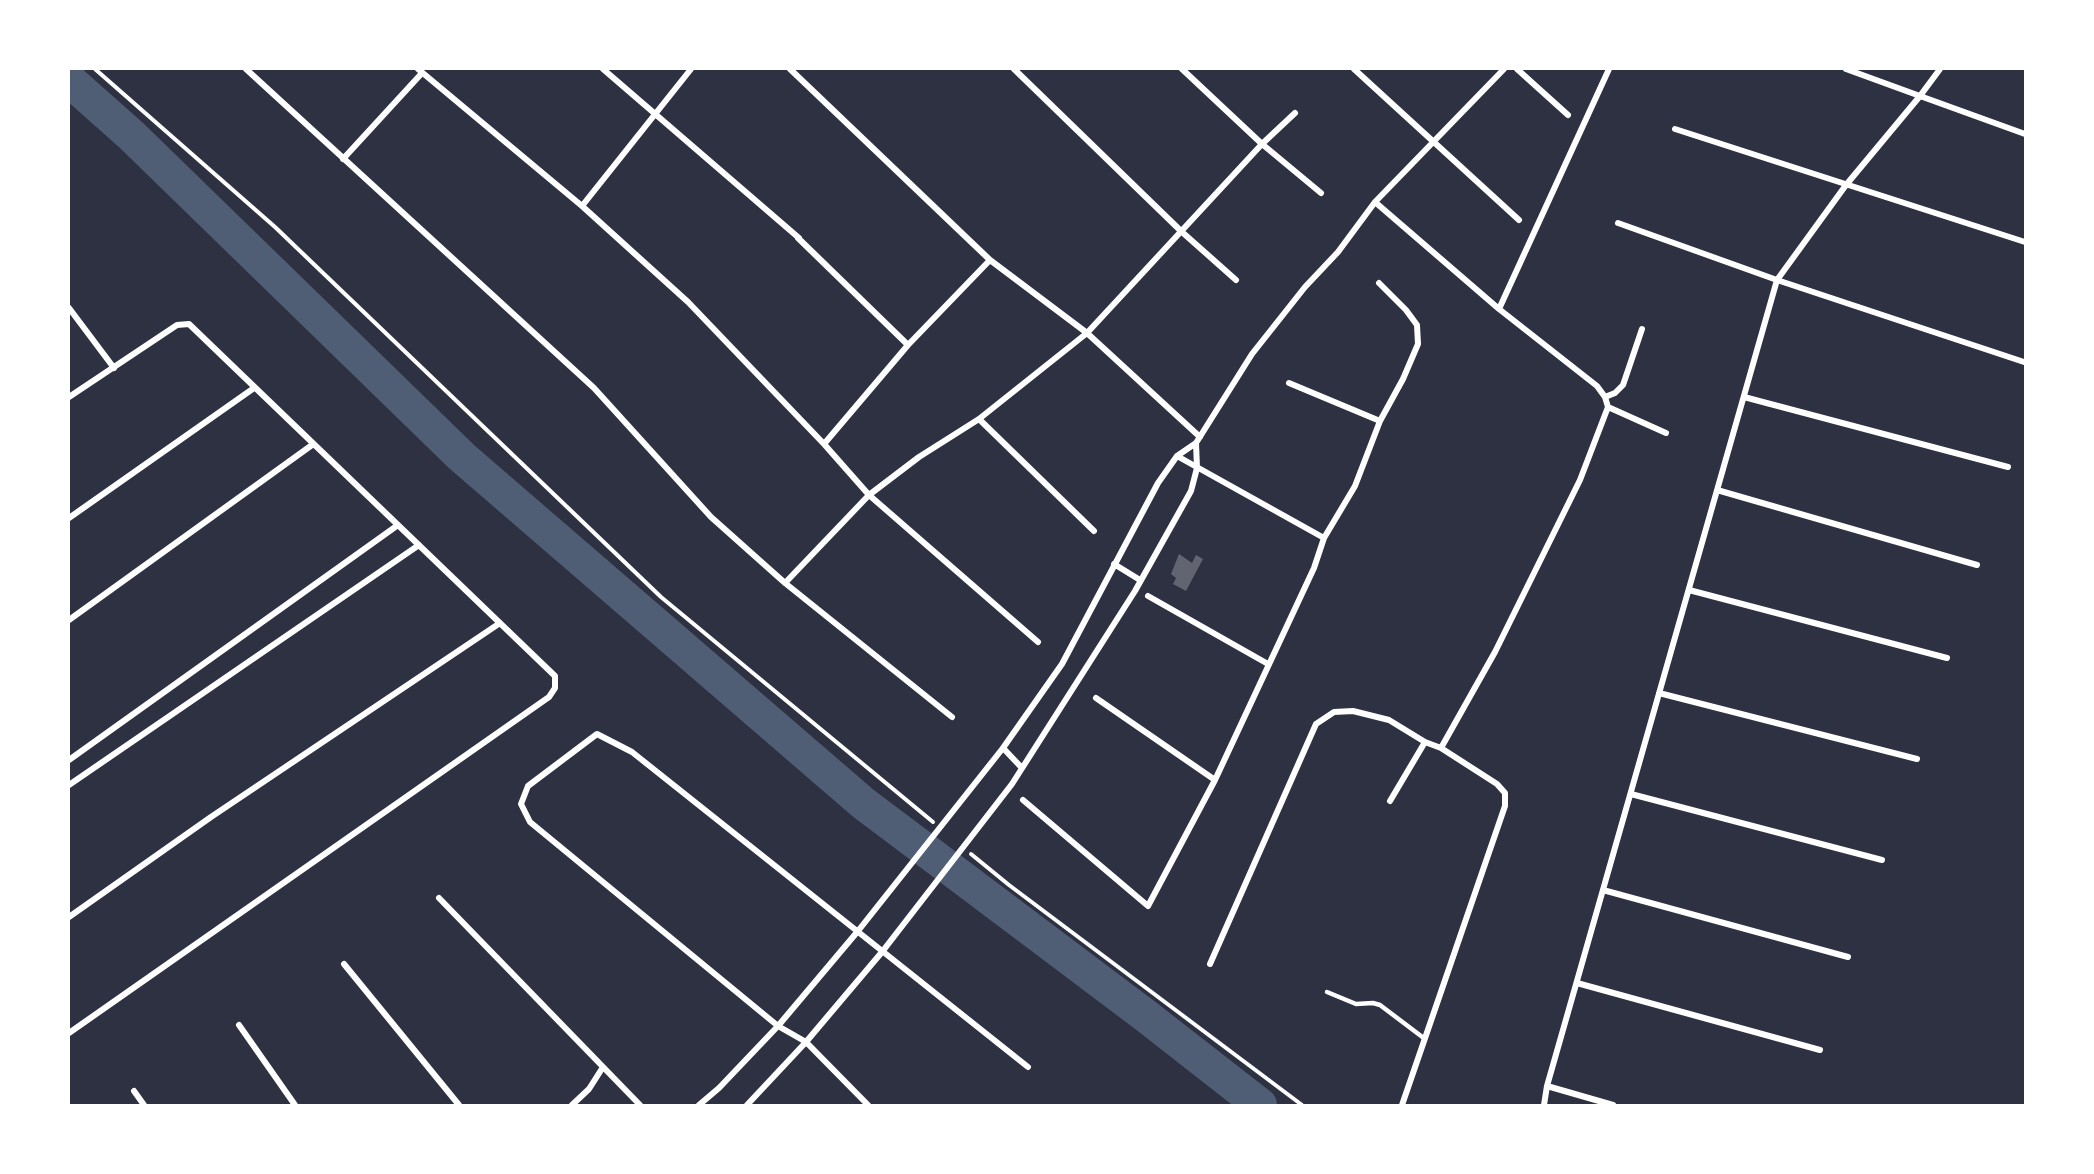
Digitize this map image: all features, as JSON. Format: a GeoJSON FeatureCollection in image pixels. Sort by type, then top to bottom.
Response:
{"type":"FeatureCollection","features":[{"type":"Feature","properties":{"kind":"street"},"geometry":{"type":"LineString","coordinates":[[246,69],[594,388],[711,516],[784,583],[952,717]]}},
{"type":"Feature","properties":{"kind":"street"},"geometry":{"type":"LineString","coordinates":[[603,69],[799,238],[908,345]]}},
{"type":"Feature","properties":{"kind":"street"},"geometry":{"type":"LineString","coordinates":[[582,206],[691,69]]}},
{"type":"Feature","properties":{"kind":"street"},"geometry":{"type":"LineString","coordinates":[[747,1105],[806,1042],[882,952],[1012,784],[1136,591],[1191,491],[1197,468],[1198,440],[1087,333],[990,260],[790,69]]}},
{"type":"Feature","properties":{"kind":"street"},"geometry":{"type":"LineString","coordinates":[[1014,69],[1182,232],[1236,280]]}},
{"type":"Feature","properties":{"kind":"street"},"geometry":{"type":"LineString","coordinates":[[1182,69],[1262,144],[1321,193]]}},
{"type":"Feature","properties":{"kind":"street"},"geometry":{"type":"LineString","coordinates":[[1354,69],[1519,220]]}},
{"type":"Feature","properties":{"kind":"street"},"geometry":{"type":"LineString","coordinates":[[699,1105],[719,1088],[778,1026],[858,931],[1003,748],[1062,664],[1158,483],[1177,456],[1198,440],[1252,354],[1305,287],[1338,252],[1375,202],[1504,69]]}},
{"type":"Feature","properties":{"kind":"street"},"geometry":{"type":"LineString","coordinates":[[1516,69],[1568,115]]}},
{"type":"Feature","properties":{"kind":"street"},"geometry":{"type":"LineString","coordinates":[[1499,309],[1609,69]]}},
{"type":"Feature","properties":{"kind":"street"},"geometry":{"type":"LineString","coordinates":[[1846,69],[2025,134]]}},
{"type":"Feature","properties":{"kind":"street"},"geometry":{"type":"LineString","coordinates":[[1544,1105],[1777,280],[1846,185],[1940,69]]}},
{"type":"Feature","properties":{"kind":"street"},"geometry":{"type":"LineString","coordinates":[[343,159],[420,71],[582,206],[688,302],[824,444],[869,495],[1038,642]]}},
{"type":"Feature","properties":{"kind":"street"},"geometry":{"type":"LineString","coordinates":[[784,583],[869,495],[918,457],[978,419],[1087,333],[1262,144],[1295,113]]}},
{"type":"Feature","properties":{"kind":"street"},"geometry":{"type":"LineString","coordinates":[[1675,129],[2025,242]]}},
{"type":"Feature","properties":{"kind":"street"},"geometry":{"type":"LineString","coordinates":[[1375,202],[1499,309],[1598,386],[1605,397],[1608,408],[1580,480],[1495,652],[1441,748]]}},
{"type":"Feature","properties":{"kind":"street"},"geometry":{"type":"LineString","coordinates":[[1618,223],[1777,280],[2024,362]]}},
{"type":"Feature","properties":{"kind":"street"},"geometry":{"type":"LineString","coordinates":[[824,444],[908,345],[990,260]]}},
{"type":"Feature","properties":{"kind":"street"},"geometry":{"type":"LineString","coordinates":[[1023,800],[1148,906],[1215,780],[1314,568],[1324,538],[1355,486],[1380,421],[1403,379],[1418,344],[1417,325],[1406,310],[1379,283]]}},
{"type":"Feature","properties":{"kind":"street"},"geometry":{"type":"LineString","coordinates":[[69,308],[114,368]]}},
{"type":"Feature","properties":{"kind":"street"},"geometry":{"type":"LineString","coordinates":[[69,397],[177,325],[189,324],[312,445],[555,676],[555,688],[549,697],[69,1033]]}},
{"type":"Feature","properties":{"kind":"street"},"geometry":{"type":"LineString","coordinates":[[1605,397],[1615,393],[1623,385],[1642,329]]}},
{"type":"Feature","properties":{"kind":"street"},"geometry":{"type":"LineString","coordinates":[[1289,383],[1380,421]]}},
{"type":"Feature","properties":{"kind":"street"},"geometry":{"type":"LineString","coordinates":[[69,518],[254,388]]}},
{"type":"Feature","properties":{"kind":"street"},"geometry":{"type":"LineString","coordinates":[[1744,398],[2008,466]]}},
{"type":"Feature","properties":{"kind":"street"},"geometry":{"type":"LineString","coordinates":[[1608,408],[1666,432]]}},
{"type":"Feature","properties":{"kind":"street"},"geometry":{"type":"LineString","coordinates":[[978,419],[1094,531]]}},
{"type":"Feature","properties":{"kind":"street"},"geometry":{"type":"LineString","coordinates":[[69,620],[312,445]]}},
{"type":"Feature","properties":{"kind":"street"},"geometry":{"type":"LineString","coordinates":[[1177,456],[1324,538]]}},
{"type":"Feature","properties":{"kind":"street"},"geometry":{"type":"LineString","coordinates":[[1717,490],[1977,565]]}},
{"type":"Feature","properties":{"kind":"street"},"geometry":{"type":"LineString","coordinates":[[69,760],[398,525]]}},
{"type":"Feature","properties":{"kind":"street"},"geometry":{"type":"LineString","coordinates":[[69,785],[419,545]]}},
{"type":"Feature","properties":{"kind":"street"},"geometry":{"type":"LineString","coordinates":[[1114,564],[1140,580]]}},
{"type":"Feature","properties":{"kind":"street"},"geometry":{"type":"LineString","coordinates":[[1689,590],[1947,658]]}},
{"type":"Feature","properties":{"kind":"street"},"geometry":{"type":"LineString","coordinates":[[1148,596],[1268,664]]}},
{"type":"Feature","properties":{"kind":"street"},"geometry":{"type":"LineString","coordinates":[[69,916],[211,817],[500,623]]}},
{"type":"Feature","properties":{"kind":"street"},"geometry":{"type":"LineString","coordinates":[[1659,693],[1917,759]]}},
{"type":"Feature","properties":{"kind":"street"},"geometry":{"type":"LineString","coordinates":[[1096,698],[1215,780]]}},
{"type":"Feature","properties":{"kind":"street"},"geometry":{"type":"LineString","coordinates":[[1210,964],[1316,724],[1334,712],[1353,711],[1389,720],[1425,742],[1441,748],[1497,784],[1505,793],[1505,806],[1402,1105]]}},
{"type":"Feature","properties":{"kind":"street"},"geometry":{"type":"LineString","coordinates":[[868,1105],[806,1042],[778,1026],[530,822],[521,804],[528,786],[597,734],[632,752],[1028,1067]]}},
{"type":"Feature","properties":{"kind":"street"},"geometry":{"type":"LineString","coordinates":[[1390,801],[1425,742]]}},
{"type":"Feature","properties":{"kind":"street"},"geometry":{"type":"LineString","coordinates":[[1003,748],[1022,768]]}},
{"type":"Feature","properties":{"kind":"street"},"geometry":{"type":"LineString","coordinates":[[1631,794],[1882,860]]}},
{"type":"Feature","properties":{"kind":"street"},"geometry":{"type":"LineString","coordinates":[[1603,890],[1848,957]]}},
{"type":"Feature","properties":{"kind":"street"},"geometry":{"type":"LineString","coordinates":[[439,898],[640,1105]]}},
{"type":"Feature","properties":{"kind":"street"},"geometry":{"type":"LineString","coordinates":[[344,964],[459,1105]]}},
{"type":"Feature","properties":{"kind":"street"},"geometry":{"type":"LineString","coordinates":[[1577,983],[1820,1050]]}},
{"type":"Feature","properties":{"kind":"street"},"geometry":{"type":"LineString","coordinates":[[239,1025],[295,1105]]}},
{"type":"Feature","properties":{"kind":"street"},"geometry":{"type":"LineString","coordinates":[[572,1105],[589,1089],[603,1067]]}},
{"type":"Feature","properties":{"kind":"street"},"geometry":{"type":"LineString","coordinates":[[1548,1086],[1613,1105]]}},
{"type":"Feature","properties":{"kind":"street"},"geometry":{"type":"LineString","coordinates":[[134,1091],[144,1105]]}},
{"type":"Feature","properties":{"kind":"lane"},"geometry":{"type":"LineString","coordinates":[[1328,992],[1356,1004],[1380,1005],[1425,1039]]}},
{"type":"Feature","properties":{"kind":"path"},"geometry":{"type":"LineString","coordinates":[[95,69],[275,227],[661,597],[936,825]]}},
{"type":"Feature","properties":{"kind":"path"},"geometry":{"type":"LineString","coordinates":[[964,848],[1009,885],[1302,1105]]}},
{"type":"Feature","properties":{"kind":"building"},"geometry":{"type":"Polygon","coordinates":[[[1179,554],[1192,563],[1196,555],[1203,559],[1186,591],[1173,584],[1176,578],[1171,574],[1179,554]]]}},
{"type":"Feature","properties":{"kind":"waterway"},"geometry":{"type":"LineString","coordinates":[[69,80],[131,135],[462,457],[863,803],[1146,1016],[1260,1105]]}}]}
